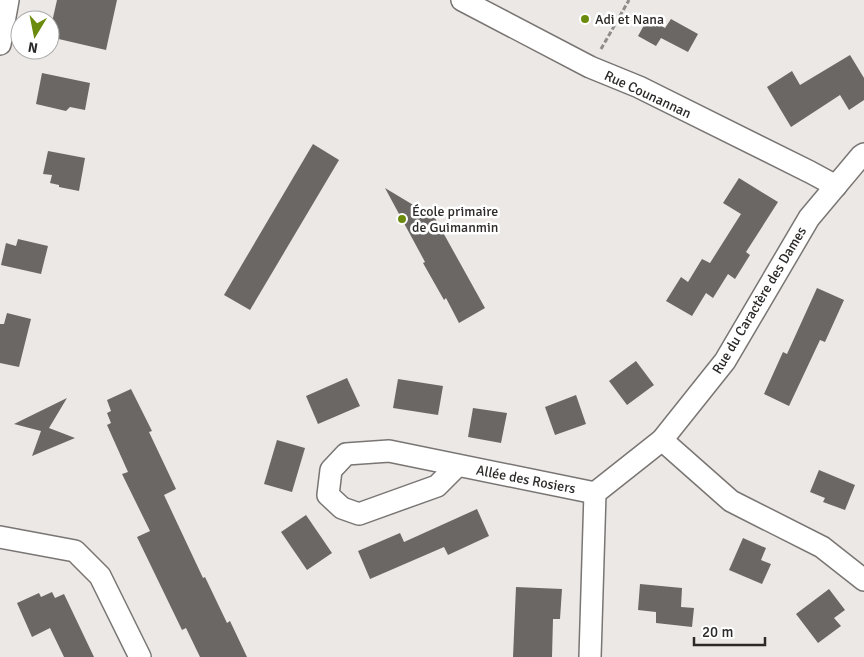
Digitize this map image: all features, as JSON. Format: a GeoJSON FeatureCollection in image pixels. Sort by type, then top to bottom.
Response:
{"type":"FeatureCollection","features":[{"type":"Feature","properties":{"kind":"street"},"geometry":{"type":"LineString","coordinates":[[0,44],[8,0]]}},
{"type":"Feature","properties":{"kind":"street","name":"Rue Counannan"},"geometry":{"type":"LineString","coordinates":[[462,0],[590,67],[638,87],[836,186]]}},
{"type":"Feature","properties":{"kind":"street","name":"Rue du Caractère des Dames"},"geometry":{"type":"LineString","coordinates":[[595,493],[662,440],[726,361],[809,218],[864,154]]}},
{"type":"Feature","properties":{"kind":"street"},"geometry":{"type":"LineString","coordinates":[[662,440],[731,501],[822,547],[864,580]]}},
{"type":"Feature","properties":{"kind":"street","name":"Allée des Rosiers"},"geometry":{"type":"LineString","coordinates":[[458,465],[437,486],[359,514],[342,508],[328,495],[332,470],[346,454],[389,450],[595,493]]}},
{"type":"Feature","properties":{"kind":"street"},"geometry":{"type":"LineString","coordinates":[[590,657],[595,493]]}},
{"type":"Feature","properties":{"kind":"street"},"geometry":{"type":"LineString","coordinates":[[0,538],[75,551],[100,576],[140,657]]}},
{"type":"Feature","properties":{"kind":"path"},"geometry":{"type":"LineString","coordinates":[[590,67],[629,0]]}},
{"type":"Feature","properties":{"kind":"building"},"geometry":{"type":"Polygon","coordinates":[[[57,0],[117,0],[106,50],[60,39],[60,10],[55,10],[57,0]]]}},
{"type":"Feature","properties":{"kind":"building"},"geometry":{"type":"Polygon","coordinates":[[[648,18],[665,28],[671,19],[698,34],[688,52],[661,38],[656,46],[638,36],[648,18]]]}},
{"type":"Feature","properties":{"kind":"building"},"geometry":{"type":"Polygon","coordinates":[[[850,55],[864,78],[864,100],[849,110],[840,95],[791,127],[767,87],[792,71],[800,85],[850,55]]]}},
{"type":"Feature","properties":{"kind":"building"},"geometry":{"type":"Polygon","coordinates":[[[42,73],[90,83],[85,110],[70,107],[66,111],[36,104],[42,73]]]}},
{"type":"Feature","properties":{"kind":"building"},"geometry":{"type":"Polygon","coordinates":[[[313,144],[339,160],[250,310],[224,295],[313,144]]]}},
{"type":"Feature","properties":{"kind":"building"},"geometry":{"type":"Polygon","coordinates":[[[48,151],[85,158],[79,191],[50,183],[52,175],[43,174],[48,151]]]}},
{"type":"Feature","properties":{"kind":"building"},"geometry":{"type":"Polygon","coordinates":[[[739,178],[778,202],[746,252],[750,255],[735,279],[728,274],[713,298],[706,293],[692,316],[666,301],[681,277],[688,282],[702,259],[710,263],[741,214],[723,203],[739,178]]]}},
{"type":"Feature","properties":{"kind":"building"},"geometry":{"type":"Polygon","coordinates":[[[385,188],[435,218],[485,308],[459,323],[446,298],[444,300],[423,263],[425,262],[385,188]]]}},
{"type":"Feature","properties":{"kind":"building"},"geometry":{"type":"Polygon","coordinates":[[[18,239],[48,246],[41,274],[1,265],[6,243],[16,246],[18,239]]]}},
{"type":"Feature","properties":{"kind":"building"},"geometry":{"type":"Polygon","coordinates":[[[817,288],[844,300],[825,342],[820,340],[789,406],[764,394],[783,352],[787,354],[817,288]]]}},
{"type":"Feature","properties":{"kind":"building"},"geometry":{"type":"Polygon","coordinates":[[[7,313],[31,319],[19,367],[0,363],[0,324],[4,324],[7,313]]]}},
{"type":"Feature","properties":{"kind":"building"},"geometry":{"type":"Polygon","coordinates":[[[636,361],[654,385],[627,405],[609,381],[636,361]]]}},
{"type":"Feature","properties":{"kind":"building"},"geometry":{"type":"Polygon","coordinates":[[[347,378],[360,406],[318,424],[306,396],[347,378]]]}},
{"type":"Feature","properties":{"kind":"building"},"geometry":{"type":"Polygon","coordinates":[[[398,379],[443,386],[438,415],[393,408],[398,379]]]}},
{"type":"Feature","properties":{"kind":"building"},"geometry":{"type":"Polygon","coordinates":[[[131,389],[152,431],[149,432],[176,489],[164,495],[203,578],[205,577],[227,623],[230,621],[247,657],[200,657],[186,628],[182,630],[137,537],[150,531],[122,474],[128,472],[107,425],[111,423],[107,413],[111,411],[107,400],[131,389]]]}},
{"type":"Feature","properties":{"kind":"building"},"geometry":{"type":"Polygon","coordinates":[[[576,395],[586,424],[555,435],[545,407],[576,395]]]}},
{"type":"Feature","properties":{"kind":"building"},"geometry":{"type":"Polygon","coordinates":[[[67,398],[49,428],[75,438],[32,456],[41,431],[14,424],[67,398]]]}},
{"type":"Feature","properties":{"kind":"building"},"geometry":{"type":"Polygon","coordinates":[[[473,408],[507,413],[501,443],[468,437],[473,408]]]}},
{"type":"Feature","properties":{"kind":"building"},"geometry":{"type":"Polygon","coordinates":[[[277,440],[305,448],[292,492],[264,484],[277,440]]]}},
{"type":"Feature","properties":{"kind":"building"},"geometry":{"type":"Polygon","coordinates":[[[819,470],[855,485],[845,510],[823,502],[825,498],[810,492],[819,470]]]}},
{"type":"Feature","properties":{"kind":"building"},"geometry":{"type":"Polygon","coordinates":[[[477,509],[489,536],[448,555],[444,547],[370,579],[358,551],[400,533],[404,542],[477,509]]]}},
{"type":"Feature","properties":{"kind":"building"},"geometry":{"type":"Polygon","coordinates":[[[306,515],[332,553],[307,570],[281,532],[306,515]]]}},
{"type":"Feature","properties":{"kind":"building"},"geometry":{"type":"Polygon","coordinates":[[[743,538],[766,548],[761,560],[771,564],[762,584],[729,570],[743,538]]]}},
{"type":"Feature","properties":{"kind":"building"},"geometry":{"type":"Polygon","coordinates":[[[640,584],[682,588],[681,607],[694,608],[692,627],[656,623],[656,612],[638,610],[640,584]]]}},
{"type":"Feature","properties":{"kind":"building"},"geometry":{"type":"Polygon","coordinates":[[[516,587],[562,589],[560,619],[553,619],[552,657],[513,657],[516,587]]]}},
{"type":"Feature","properties":{"kind":"building"},"geometry":{"type":"Polygon","coordinates":[[[829,589],[845,610],[834,618],[841,626],[818,643],[796,614],[829,589]]]}},
{"type":"Feature","properties":{"kind":"building"},"geometry":{"type":"Polygon","coordinates":[[[52,592],[55,598],[64,594],[94,657],[64,657],[50,628],[32,637],[17,603],[39,593],[41,597],[52,592]]]}},
{"type":"Feature","properties":{"kind":"place","name":"Adi et Nana"},"geometry":{"type":"Point","coordinates":[585,19]}},
{"type":"Feature","properties":{"kind":"place","name":"École primaire de Guimanmin"},"geometry":{"type":"Point","coordinates":[402,219]}}]}
